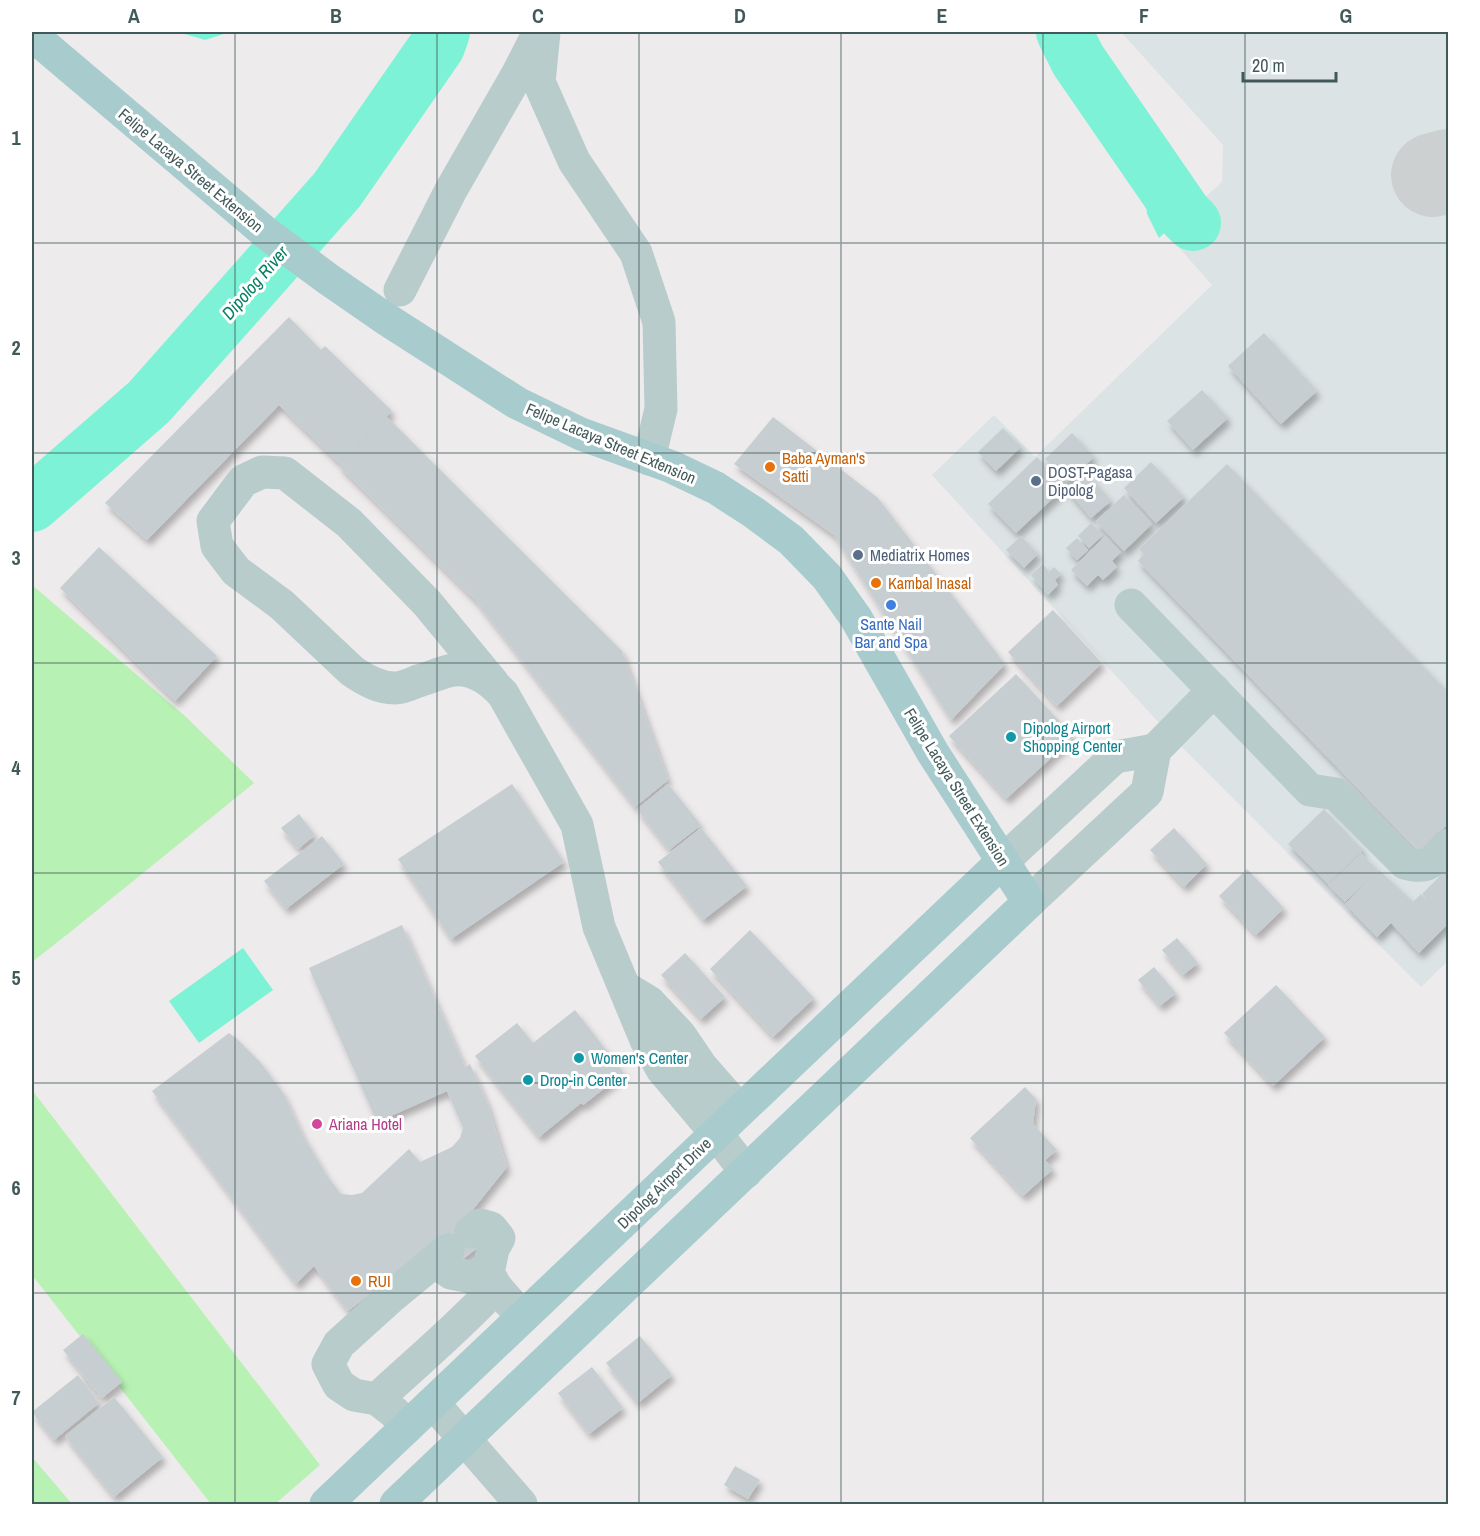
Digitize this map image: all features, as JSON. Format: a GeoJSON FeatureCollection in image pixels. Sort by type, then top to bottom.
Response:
{"type":"FeatureCollection","features":[{"type":"Feature","properties":{"kind":"main road","name":"Felipe Lacaya Street Extension"},"geometry":{"type":"LineString","coordinates":[[32,36],[266,233],[383,317],[517,403],[580,434],[672,467],[716,488],[791,540],[827,577],[856,618],[933,753],[1029,902]]}},
{"type":"Feature","properties":{"kind":"main road","name":"Dipolog Airport Drive"},"geometry":{"type":"LineString","coordinates":[[326,1504],[523,1317],[711,1127],[1003,861]]}},
{"type":"Feature","properties":{"kind":"main road"},"geometry":{"type":"LineString","coordinates":[[396,1504],[1029,902]]}},
{"type":"Feature","properties":{"kind":"street"},"geometry":{"type":"LineString","coordinates":[[400,290],[451,190],[539,32]]}},
{"type":"Feature","properties":{"kind":"street"},"geometry":{"type":"LineString","coordinates":[[544,32],[538,82],[574,161],[636,253],[659,322],[661,409],[649,459]]}},
{"type":"Feature","properties":{"kind":"street"},"geometry":{"type":"LineString","coordinates":[[493,683],[472,672],[454,670],[397,688],[365,681],[282,605],[236,571],[217,546],[213,521],[243,481],[262,472],[285,473],[349,523],[427,603],[503,694],[577,825],[599,927],[646,1040],[662,1069],[746,1172]]}},
{"type":"Feature","properties":{"kind":"street"},"geometry":{"type":"LineString","coordinates":[[1131,605],[1310,790],[1336,794],[1406,863],[1419,866],[1428,865],[1449,845]]}},
{"type":"Feature","properties":{"kind":"street"},"geometry":{"type":"LineString","coordinates":[[1029,902],[1147,792],[1155,750],[1214,690]]}},
{"type":"Feature","properties":{"kind":"street"},"geometry":{"type":"LineString","coordinates":[[1003,861],[1115,757],[1155,750]]}},
{"type":"Feature","properties":{"kind":"street"},"geometry":{"type":"LineString","coordinates":[[624,987],[649,1002],[680,1035],[700,1066],[729,1098]]}},
{"type":"Feature","properties":{"kind":"street"},"geometry":{"type":"LineString","coordinates":[[377,1399],[473,1312],[492,1280],[493,1250],[499,1238],[491,1228],[480,1225],[391,1297],[339,1344],[328,1364],[339,1385],[354,1395],[377,1399],[395,1413],[406,1428]]}},
{"type":"Feature","properties":{"kind":"street"},"geometry":{"type":"LineString","coordinates":[[451,1248],[452,1273],[492,1280],[523,1317]]}},
{"type":"Feature","properties":{"kind":"street"},"geometry":{"type":"LineString","coordinates":[[433,1403],[521,1504]]}},
{"type":"Feature","properties":{"kind":"shaded area"},"geometry":{"type":"Polygon","coordinates":[[[178,32],[230,32],[205,40],[178,32]]]}},
{"type":"Feature","properties":{"kind":"shaded area"},"geometry":{"type":"Polygon","coordinates":[[[1035,32],[1083,32],[1107,77],[1198,188],[1201,198],[1159,238],[1147,214],[1146,198],[1123,152],[1110,145],[1079,95],[1070,95],[1067,92],[1054,48],[1051,43],[1035,32]]]}},
{"type":"Feature","properties":{"kind":"shaded area"},"geometry":{"type":"Polygon","coordinates":[[[1121,32],[1448,32],[1448,961],[1421,987],[1170,735],[932,475],[994,415],[1035,457],[1212,285],[1166,233],[1222,182],[1223,145],[1121,32]]]}},
{"type":"Feature","properties":{"kind":"shaded area"},"geometry":{"type":"Polygon","coordinates":[[[32,585],[186,717],[254,783],[32,962],[32,585]]]}},
{"type":"Feature","properties":{"kind":"shaded area"},"geometry":{"type":"Polygon","coordinates":[[[243,948],[273,990],[199,1043],[169,1001],[243,948]]]}},
{"type":"Feature","properties":{"kind":"shaded area"},"geometry":{"type":"Polygon","coordinates":[[[32,1090],[320,1465],[275,1504],[211,1504],[32,1275],[32,1090]]]}},
{"type":"Feature","properties":{"kind":"shaded area"},"geometry":{"type":"Polygon","coordinates":[[[32,1457],[72,1504],[32,1504],[32,1457]]]}},
{"type":"Feature","properties":{"kind":"building"},"geometry":{"type":"Polygon","coordinates":[[[289,317],[321,350],[325,346],[392,411],[340,464],[279,405],[147,540],[105,503],[289,317]]]}},
{"type":"Feature","properties":{"kind":"building"},"geometry":{"type":"Polygon","coordinates":[[[1264,333],[1317,391],[1281,424],[1228,366],[1264,333]]]}},
{"type":"Feature","properties":{"kind":"building"},"geometry":{"type":"Polygon","coordinates":[[[1202,390],[1228,418],[1193,450],[1167,421],[1202,390]]]}},
{"type":"Feature","properties":{"kind":"building"},"geometry":{"type":"Polygon","coordinates":[[[387,417],[622,651],[668,780],[635,807],[476,601],[339,466],[387,417]]]}},
{"type":"Feature","properties":{"kind":"building"},"geometry":{"type":"Polygon","coordinates":[[[773,417],[878,498],[1005,664],[951,720],[834,535],[734,464],[773,417]]]}},
{"type":"Feature","properties":{"kind":"building"},"geometry":{"type":"Polygon","coordinates":[[[1003,428],[1021,447],[996,471],[978,452],[1003,428]]]}},
{"type":"Feature","properties":{"kind":"building"},"geometry":{"type":"Polygon","coordinates":[[[1072,433],[1094,457],[1067,482],[1045,459],[1072,433]]]}},
{"type":"Feature","properties":{"kind":"building"},"geometry":{"type":"Polygon","coordinates":[[[1037,457],[1065,487],[1016,533],[988,504],[1037,457]]]}},
{"type":"Feature","properties":{"kind":"building"},"geometry":{"type":"Polygon","coordinates":[[[1151,462],[1184,497],[1156,523],[1124,488],[1151,462]]]}},
{"type":"Feature","properties":{"kind":"building"},"geometry":{"type":"Polygon","coordinates":[[[1227,464],[1448,692],[1448,824],[1419,852],[1138,561],[1144,554],[1139,549],[1227,464]]]}},
{"type":"Feature","properties":{"kind":"building"},"geometry":{"type":"Polygon","coordinates":[[[1086,472],[1111,501],[1091,518],[1067,490],[1086,472]]]}},
{"type":"Feature","properties":{"kind":"building"},"geometry":{"type":"Polygon","coordinates":[[[1124,495],[1152,524],[1124,551],[1096,521],[1124,495]]]}},
{"type":"Feature","properties":{"kind":"building"},"geometry":{"type":"Polygon","coordinates":[[[1091,523],[1103,535],[1089,548],[1078,536],[1091,523]]]}},
{"type":"Feature","properties":{"kind":"building"},"geometry":{"type":"Polygon","coordinates":[[[1021,536],[1038,554],[1024,568],[1006,550],[1021,536]]]}},
{"type":"Feature","properties":{"kind":"building"},"geometry":{"type":"Polygon","coordinates":[[[1105,536],[1121,552],[1112,561],[1117,567],[1103,580],[1098,575],[1087,586],[1071,570],[1105,536]]]}},
{"type":"Feature","properties":{"kind":"building"},"geometry":{"type":"Polygon","coordinates":[[[1077,538],[1088,550],[1077,560],[1066,548],[1077,538]]]}},
{"type":"Feature","properties":{"kind":"building"},"geometry":{"type":"Polygon","coordinates":[[[99,547],[217,656],[175,701],[60,588],[99,547]]]}},
{"type":"Feature","properties":{"kind":"building"},"geometry":{"type":"Polygon","coordinates":[[[1043,564],[1049,572],[1054,567],[1061,574],[1055,580],[1058,585],[1048,595],[1031,575],[1043,564]]]}},
{"type":"Feature","properties":{"kind":"building"},"geometry":{"type":"Polygon","coordinates":[[[1053,610],[1102,663],[1057,706],[1008,652],[1053,610]]]}},
{"type":"Feature","properties":{"kind":"building","name":"Dipolog Airport Shopping Center"},"geometry":{"type":"Polygon","coordinates":[[[1016,674],[1074,737],[1006,799],[949,736],[1016,674]]]}},
{"type":"Feature","properties":{"kind":"building"},"geometry":{"type":"Polygon","coordinates":[[[512,784],[564,862],[451,939],[398,859],[512,784]]]}},
{"type":"Feature","properties":{"kind":"building"},"geometry":{"type":"Polygon","coordinates":[[[668,784],[701,825],[669,850],[637,809],[668,784]]]}},
{"type":"Feature","properties":{"kind":"building"},"geometry":{"type":"Polygon","coordinates":[[[1324,809],[1363,850],[1328,884],[1288,844],[1324,809]]]}},
{"type":"Feature","properties":{"kind":"building"},"geometry":{"type":"Polygon","coordinates":[[[299,814],[315,835],[298,849],[281,828],[299,814]]]}},
{"type":"Feature","properties":{"kind":"building"},"geometry":{"type":"Polygon","coordinates":[[[701,828],[747,886],[703,920],[658,862],[701,828]]]}},
{"type":"Feature","properties":{"kind":"building"},"geometry":{"type":"Polygon","coordinates":[[[1174,828],[1207,864],[1184,887],[1150,850],[1174,828]]]}},
{"type":"Feature","properties":{"kind":"building"},"geometry":{"type":"Polygon","coordinates":[[[322,836],[344,864],[286,909],[264,881],[322,836]]]}},
{"type":"Feature","properties":{"kind":"building"},"geometry":{"type":"Polygon","coordinates":[[[1361,853],[1413,902],[1421,894],[1440,913],[1422,894],[1448,868],[1448,924],[1419,953],[1391,923],[1377,937],[1345,904],[1367,881],[1345,902],[1328,885],[1361,853]]]}},
{"type":"Feature","properties":{"kind":"building"},"geometry":{"type":"Polygon","coordinates":[[[1247,869],[1284,908],[1256,935],[1219,896],[1247,869]]]}},
{"type":"Feature","properties":{"kind":"building"},"geometry":{"type":"Polygon","coordinates":[[[402,925],[465,1067],[470,1064],[488,1105],[507,1167],[463,1222],[481,1245],[458,1263],[440,1240],[348,1311],[314,1266],[296,1284],[152,1091],[229,1033],[261,1063],[283,1093],[302,1134],[327,1176],[341,1194],[362,1193],[409,1149],[420,1162],[452,1147],[460,1138],[463,1128],[447,1091],[377,1122],[309,968],[402,925]]]}},
{"type":"Feature","properties":{"kind":"building"},"geometry":{"type":"Polygon","coordinates":[[[750,930],[814,998],[773,1037],[710,969],[750,930]]]}},
{"type":"Feature","properties":{"kind":"building"},"geometry":{"type":"Polygon","coordinates":[[[1177,938],[1198,963],[1183,975],[1162,950],[1177,938]]]}},
{"type":"Feature","properties":{"kind":"building"},"geometry":{"type":"Polygon","coordinates":[[[685,953],[725,997],[701,1019],[661,975],[685,953]]]}},
{"type":"Feature","properties":{"kind":"building"},"geometry":{"type":"Polygon","coordinates":[[[1154,967],[1176,993],[1160,1006],[1138,980],[1154,967]]]}},
{"type":"Feature","properties":{"kind":"building"},"geometry":{"type":"Polygon","coordinates":[[[1276,985],[1325,1037],[1273,1086],[1224,1033],[1276,985]]]}},
{"type":"Feature","properties":{"kind":"building"},"geometry":{"type":"Polygon","coordinates":[[[575,1010],[624,1073],[583,1105],[581,1103],[539,1137],[475,1056],[517,1023],[533,1043],[575,1010]]]}},
{"type":"Feature","properties":{"kind":"building"},"geometry":{"type":"Polygon","coordinates":[[[1025,1087],[1036,1099],[1033,1124],[1057,1150],[1045,1160],[1053,1169],[1023,1196],[970,1138],[1025,1087]]]}},
{"type":"Feature","properties":{"kind":"building"},"geometry":{"type":"Polygon","coordinates":[[[83,1334],[122,1382],[102,1398],[63,1350],[83,1334]]]}},
{"type":"Feature","properties":{"kind":"building"},"geometry":{"type":"Polygon","coordinates":[[[640,1336],[672,1375],[638,1403],[606,1363],[640,1336]]]}},
{"type":"Feature","properties":{"kind":"building"},"geometry":{"type":"Polygon","coordinates":[[[592,1367],[623,1408],[589,1434],[558,1393],[592,1367]]]}},
{"type":"Feature","properties":{"kind":"building"},"geometry":{"type":"Polygon","coordinates":[[[78,1375],[99,1403],[54,1440],[32,1412],[78,1375]]]}},
{"type":"Feature","properties":{"kind":"building"},"geometry":{"type":"Polygon","coordinates":[[[114,1397],[163,1457],[114,1497],[65,1436],[114,1397]]]}},
{"type":"Feature","properties":{"kind":"building"},"geometry":{"type":"Polygon","coordinates":[[[735,1466],[760,1480],[748,1499],[724,1485],[735,1466]]]}},
{"type":"Feature","properties":{"kind":"waterway","name":"Dipolog River"},"geometry":{"type":"LineString","coordinates":[[32,504],[149,402],[337,190],[437,46],[442,32]]}},
{"type":"Feature","properties":{"kind":"waterway"},"geometry":{"type":"LineString","coordinates":[[1064,32],[1078,60],[1184,214],[1193,223]]}},
{"type":"Feature","properties":{"kind":"taxiway"},"geometry":{"type":"LineString","coordinates":[[1433,175],[1448,171]]}},
{"type":"Feature","properties":{"kind":"place","name":"Baba Ayman's Satti"},"geometry":{"type":"Point","coordinates":[770,467]}},
{"type":"Feature","properties":{"kind":"place","name":"DOST-Pagasa Dipolog"},"geometry":{"type":"Point","coordinates":[1036,481]}},
{"type":"Feature","properties":{"kind":"place","name":"Mediatrix Homes"},"geometry":{"type":"Point","coordinates":[858,555]}},
{"type":"Feature","properties":{"kind":"place","name":"Kambal Inasal"},"geometry":{"type":"Point","coordinates":[876,583]}},
{"type":"Feature","properties":{"kind":"place","name":"Sante Nail Bar and Spa"},"geometry":{"type":"Point","coordinates":[891,605]}},
{"type":"Feature","properties":{"kind":"place","name":"Dipolog Airport Shopping Center"},"geometry":{"type":"Point","coordinates":[1011,737]}},
{"type":"Feature","properties":{"kind":"place","name":"Women's Center"},"geometry":{"type":"Point","coordinates":[579,1058]}},
{"type":"Feature","properties":{"kind":"place","name":"Drop-in Center"},"geometry":{"type":"Point","coordinates":[528,1080]}},
{"type":"Feature","properties":{"kind":"place","name":"Ariana Hotel"},"geometry":{"type":"Point","coordinates":[317,1124]}},
{"type":"Feature","properties":{"kind":"place","name":"RUI"},"geometry":{"type":"Point","coordinates":[356,1281]}}]}
